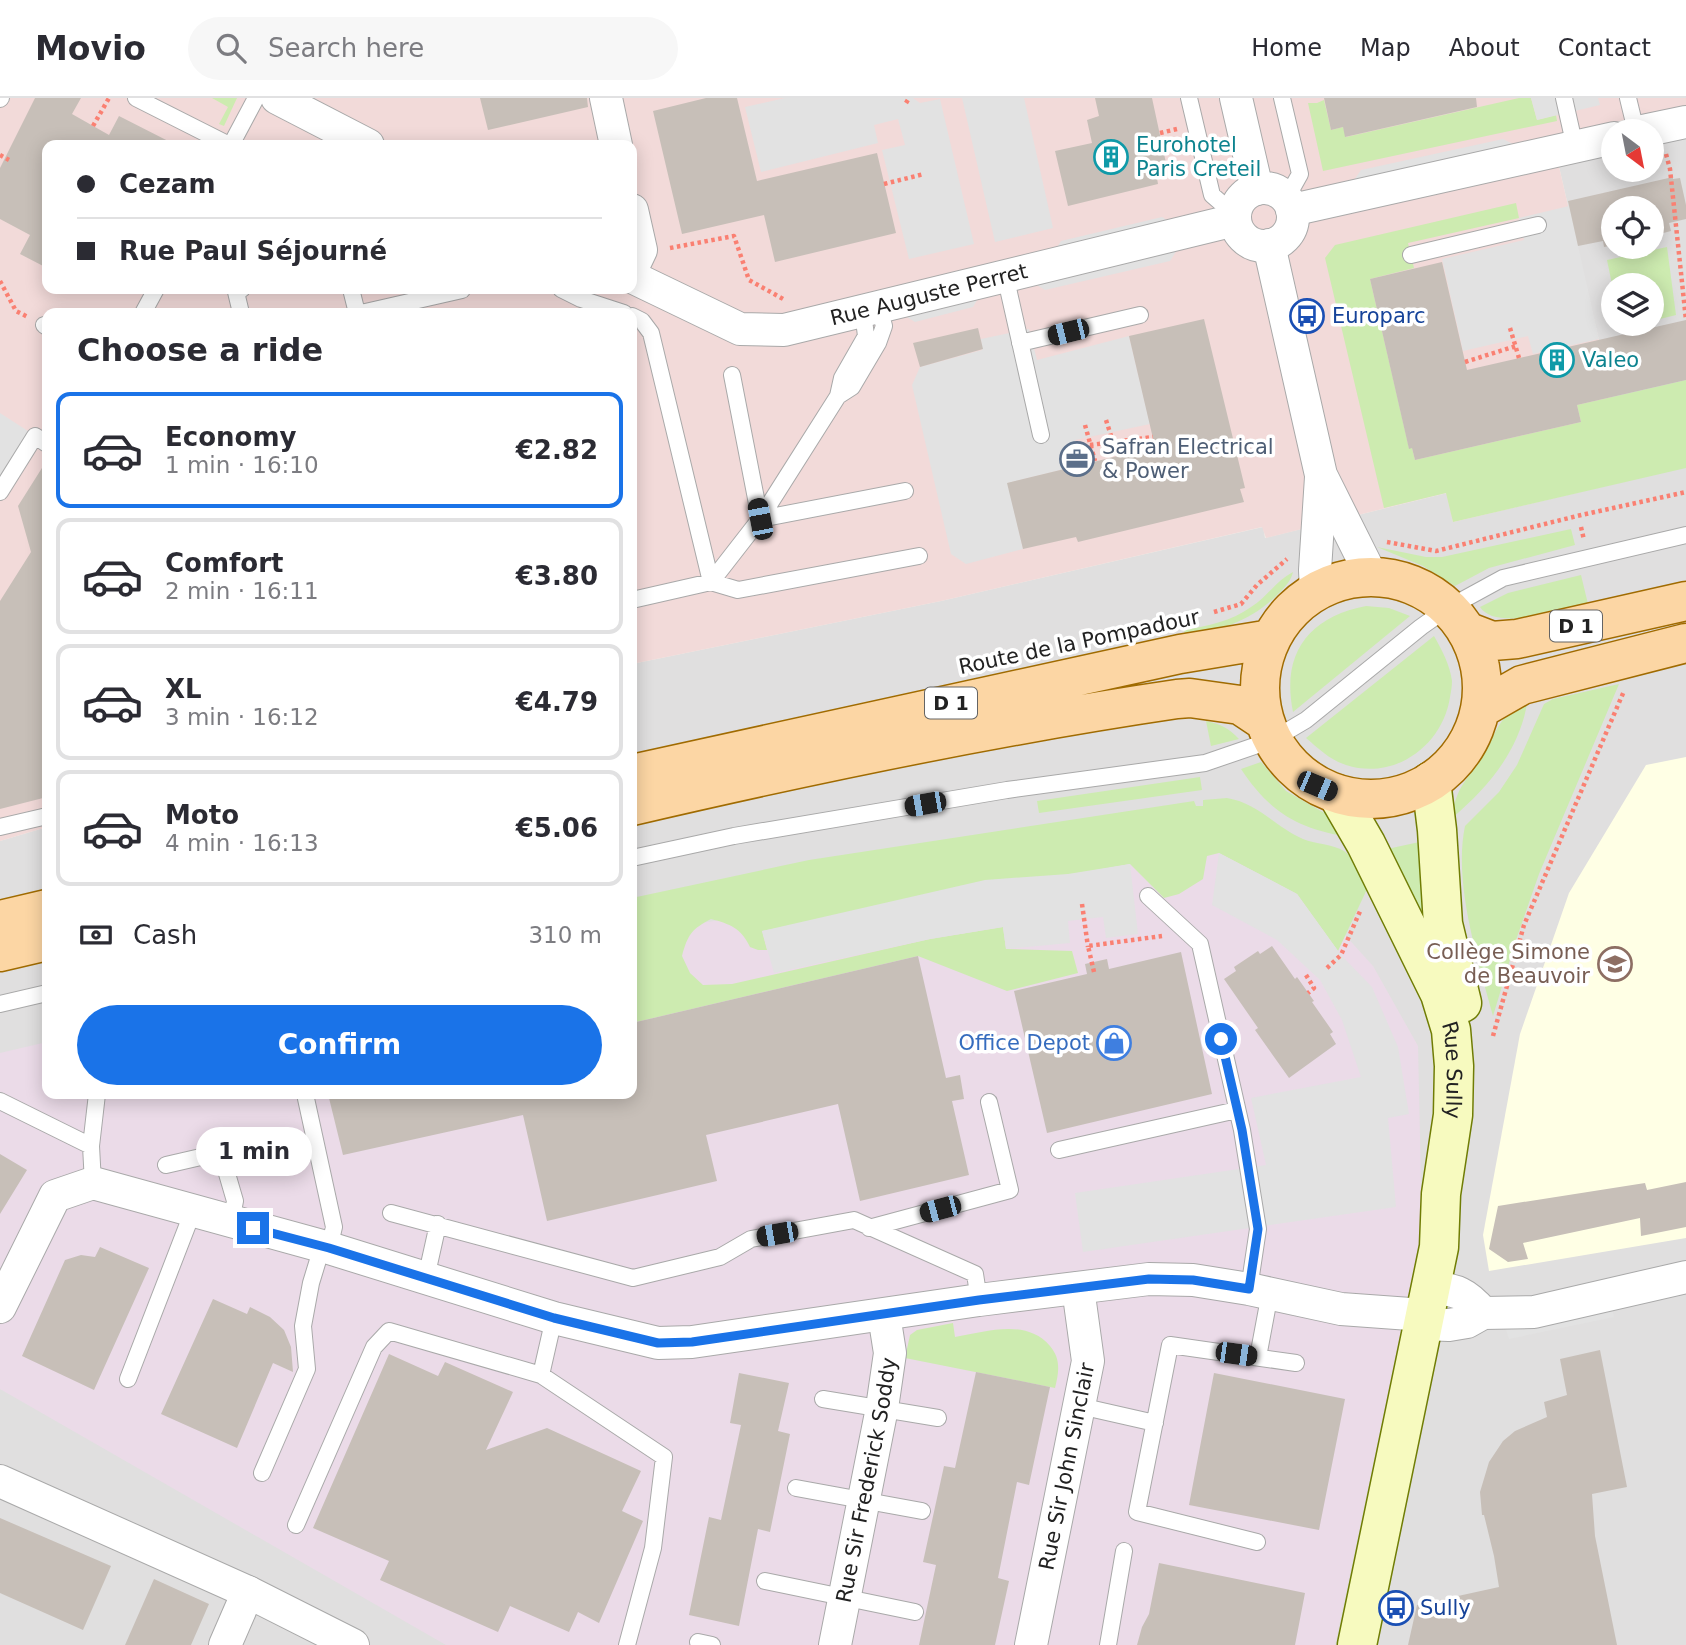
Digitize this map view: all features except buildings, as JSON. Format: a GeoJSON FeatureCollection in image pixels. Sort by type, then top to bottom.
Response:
{"type":"FeatureCollection","features":[{"type":"Feature","properties":{"kind":"main road"},"geometry":{"type":"LineString","coordinates":[[1376,559],[1395,579],[1431,595],[1457,619],[1476,653],[1481,677],[1480,709],[1466,745],[1450,766],[1431,781],[1412,791],[1389,798],[1363,799],[1337,794],[1317,786],[1297,771],[1268,730],[1259,687],[1263,660],[1271,639],[1294,608],[1316,592],[1347,580],[1376,559]]}},
{"type":"Feature","properties":{"kind":"main road","name":"D 1"},"geometry":{"type":"LineString","coordinates":[[1457,619],[1492,640],[1517,639],[1686,601]]}},
{"type":"Feature","properties":{"kind":"main road","name":"Route de la Pompadour"},"geometry":{"type":"LineString","coordinates":[[637,773],[1180,654],[1271,639]]}},
{"type":"Feature","properties":{"kind":"main road","name":"D 1"},"geometry":{"type":"LineString","coordinates":[[1480,709],[1522,685],[1686,643]]}},
{"type":"Feature","properties":{"kind":"main road","name":"D 1"},"geometry":{"type":"LineString","coordinates":[[637,805],[799,768],[1080,713],[1177,699],[1190,698],[1240,705],[1268,730]]}},
{"type":"Feature","properties":{"kind":"main road"},"geometry":{"type":"LineString","coordinates":[[0,920],[42,930]]}},
{"type":"Feature","properties":{"kind":"main road"},"geometry":{"type":"LineString","coordinates":[[0,952],[42,933]]}},
{"type":"Feature","properties":{"kind":"street"},"geometry":{"type":"LineString","coordinates":[[277,98],[346,140]]}},
{"type":"Feature","properties":{"kind":"street"},"geometry":{"type":"LineString","coordinates":[[606,98],[609,140]]}},
{"type":"Feature","properties":{"kind":"street"},"geometry":{"type":"LineString","coordinates":[[1236,98],[1278,199],[1290,228],[1285,236],[1269,245],[1250,242],[1237,229],[1235,218],[1244,196],[1278,199],[1601,141]]}},
{"type":"Feature","properties":{"kind":"street"},"geometry":{"type":"LineString","coordinates":[[1664,127],[1686,122]]}},
{"type":"Feature","properties":{"kind":"street","name":"Rue Auguste Perret"},"geometry":{"type":"LineString","coordinates":[[637,270],[740,329],[784,330],[1235,218]]}},
{"type":"Feature","properties":{"kind":"street"},"geometry":{"type":"LineString","coordinates":[[637,230],[642,250],[637,261]]}},
{"type":"Feature","properties":{"kind":"street"},"geometry":{"type":"LineString","coordinates":[[1269,245],[1321,475],[1316,592]]}},
{"type":"Feature","properties":{"kind":"street"},"geometry":{"type":"LineString","coordinates":[[1321,475],[1376,559]]}},
{"type":"Feature","properties":{"kind":"street","name":"Rue Sully"},"geometry":{"type":"LineString","coordinates":[[1431,781],[1443,924],[1475,1056],[1477,1095],[1473,1140],[1461,1197],[1439,1247]]}},
{"type":"Feature","properties":{"kind":"street","name":"Rue Sully"},"geometry":{"type":"LineString","coordinates":[[1337,794],[1366,844],[1440,994],[1451,1030],[1454,1066],[1453,1115],[1441,1194],[1439,1247],[1357,1645]]}},
{"type":"Feature","properties":{"kind":"street"},"geometry":{"type":"LineString","coordinates":[[0,1307],[55,1196],[93,1183],[325,1248],[554,1318],[658,1343],[692,1342],[979,1300],[1149,1279],[1193,1280],[1341,1309],[1426,1308],[1452,1289],[1469,1296],[1483,1313],[1534,1312],[1686,1277]]}},
{"type":"Feature","properties":{"kind":"street","name":"Rue Sir John Sinclair"},"geometry":{"type":"LineString","coordinates":[[1031,1645],[1088,1360],[1078,1288]]}},
{"type":"Feature","properties":{"kind":"street","name":"Rue Sir Frederick Soddy"},"geometry":{"type":"LineString","coordinates":[[835,1645],[882,1408],[890,1353],[884,1315]]}},
{"type":"Feature","properties":{"kind":"street"},"geometry":{"type":"LineString","coordinates":[[0,1481],[248,1592],[353,1645]]}},
{"type":"Feature","properties":{"kind":"street"},"geometry":{"type":"LineString","coordinates":[[225,1645],[248,1592]]}},
{"type":"Feature","properties":{"kind":"lane"},"geometry":{"type":"LineString","coordinates":[[136,98],[220,140]]}},
{"type":"Feature","properties":{"kind":"lane"},"geometry":{"type":"LineString","coordinates":[[233,140],[256,98]]}},
{"type":"Feature","properties":{"kind":"lane"},"geometry":{"type":"LineString","coordinates":[[1189,98],[1212,195],[1235,218]]}},
{"type":"Feature","properties":{"kind":"lane"},"geometry":{"type":"LineString","coordinates":[[1278,199],[1300,174],[1282,98]]}},
{"type":"Feature","properties":{"kind":"lane"},"geometry":{"type":"LineString","coordinates":[[1564,98],[1575,147]]}},
{"type":"Feature","properties":{"kind":"lane"},"geometry":{"type":"LineString","coordinates":[[1628,98],[1633,119]]}},
{"type":"Feature","properties":{"kind":"lane"},"geometry":{"type":"LineString","coordinates":[[1411,255],[1538,225]]}},
{"type":"Feature","properties":{"kind":"lane"},"geometry":{"type":"LineString","coordinates":[[1005,275],[1041,435]]}},
{"type":"Feature","properties":{"kind":"lane"},"geometry":{"type":"LineString","coordinates":[[381,308],[444,294]]}},
{"type":"Feature","properties":{"kind":"lane"},"geometry":{"type":"LineString","coordinates":[[572,294],[609,308]]}},
{"type":"Feature","properties":{"kind":"lane"},"geometry":{"type":"LineString","coordinates":[[711,582],[760,519],[838,396],[842,378],[866,336],[871,310]]}},
{"type":"Feature","properties":{"kind":"lane"},"geometry":{"type":"LineString","coordinates":[[1020,343],[1140,315]]}},
{"type":"Feature","properties":{"kind":"lane"},"geometry":{"type":"LineString","coordinates":[[637,318],[642,320],[651,333],[711,582]]}},
{"type":"Feature","properties":{"kind":"lane"},"geometry":{"type":"LineString","coordinates":[[732,375],[760,519]]}},
{"type":"Feature","properties":{"kind":"lane"},"geometry":{"type":"LineString","coordinates":[[0,492],[41,440]]}},
{"type":"Feature","properties":{"kind":"lane"},"geometry":{"type":"LineString","coordinates":[[760,519],[905,491]]}},
{"type":"Feature","properties":{"kind":"lane"},"geometry":{"type":"LineString","coordinates":[[637,857],[734,836],[1007,790],[1205,763],[1268,730],[1306,720],[1421,627],[1457,619],[1503,578],[1686,535]]}},
{"type":"Feature","properties":{"kind":"lane"},"geometry":{"type":"LineString","coordinates":[[637,599],[711,582],[738,590],[919,556]]}},
{"type":"Feature","properties":{"kind":"lane"},"geometry":{"type":"LineString","coordinates":[[0,827],[42,817]]}},
{"type":"Feature","properties":{"kind":"lane"},"geometry":{"type":"LineString","coordinates":[[1148,896],[1200,944],[1237,1110],[1258,1229],[1258,1357]]}},
{"type":"Feature","properties":{"kind":"lane"},"geometry":{"type":"LineString","coordinates":[[0,1004],[42,994]]}},
{"type":"Feature","properties":{"kind":"lane"},"geometry":{"type":"LineString","coordinates":[[93,1183],[91,1146],[96,1099]]}},
{"type":"Feature","properties":{"kind":"lane"},"geometry":{"type":"LineString","coordinates":[[262,1472],[307,1369],[303,1326],[311,1283],[334,1227],[306,1099]]}},
{"type":"Feature","properties":{"kind":"lane"},"geometry":{"type":"LineString","coordinates":[[0,1101],[91,1146]]}},
{"type":"Feature","properties":{"kind":"lane"},"geometry":{"type":"LineString","coordinates":[[869,1228],[1010,1190],[989,1102]]}},
{"type":"Feature","properties":{"kind":"lane"},"geometry":{"type":"LineString","coordinates":[[1059,1150],[1237,1110]]}},
{"type":"Feature","properties":{"kind":"lane"},"geometry":{"type":"LineString","coordinates":[[166,1165],[270,1141]]}},
{"type":"Feature","properties":{"kind":"lane"},"geometry":{"type":"LineString","coordinates":[[221,1153],[235,1201],[231,1221]]}},
{"type":"Feature","properties":{"kind":"lane"},"geometry":{"type":"LineString","coordinates":[[128,1379],[193,1211]]}},
{"type":"Feature","properties":{"kind":"lane"},"geometry":{"type":"LineString","coordinates":[[391,1213],[633,1278],[720,1258],[751,1239],[853,1220],[975,1274],[979,1300]]}},
{"type":"Feature","properties":{"kind":"lane"},"geometry":{"type":"LineString","coordinates":[[426,1278],[438,1224]]}},
{"type":"Feature","properties":{"kind":"lane"},"geometry":{"type":"LineString","coordinates":[[541,1375],[554,1318]]}},
{"type":"Feature","properties":{"kind":"lane"},"geometry":{"type":"LineString","coordinates":[[296,1525],[374,1346],[389,1331],[541,1375],[664,1457],[653,1548],[627,1645]]}},
{"type":"Feature","properties":{"kind":"lane"},"geometry":{"type":"LineString","coordinates":[[1257,1542],[1137,1512],[1170,1345],[1296,1363]]}},
{"type":"Feature","properties":{"kind":"lane"},"geometry":{"type":"LineString","coordinates":[[822,1399],[938,1418]]}},
{"type":"Feature","properties":{"kind":"lane"},"geometry":{"type":"LineString","coordinates":[[1080,1406],[1155,1423]]}},
{"type":"Feature","properties":{"kind":"lane"},"geometry":{"type":"LineString","coordinates":[[796,1488],[922,1511]]}},
{"type":"Feature","properties":{"kind":"lane"},"geometry":{"type":"LineString","coordinates":[[1108,1645],[1124,1551]]}},
{"type":"Feature","properties":{"kind":"lane"},"geometry":{"type":"LineString","coordinates":[[765,1581],[915,1612]]}},
{"type":"Feature","properties":{"kind":"path"},"geometry":{"type":"LineString","coordinates":[[93,126],[109,98]]}},
{"type":"Feature","properties":{"kind":"path"},"geometry":{"type":"LineString","coordinates":[[1160,133],[1178,129]]}},
{"type":"Feature","properties":{"kind":"path"},"geometry":{"type":"LineString","coordinates":[[1666,154],[1685,294],[1686,320]]}},
{"type":"Feature","properties":{"kind":"path"},"geometry":{"type":"LineString","coordinates":[[0,155],[9,160]]}},
{"type":"Feature","properties":{"kind":"path"},"geometry":{"type":"LineString","coordinates":[[884,184],[924,174]]}},
{"type":"Feature","properties":{"kind":"path"},"geometry":{"type":"LineString","coordinates":[[1667,207],[1674,205]]}},
{"type":"Feature","properties":{"kind":"path"},"geometry":{"type":"LineString","coordinates":[[637,266],[656,250],[734,236],[749,280],[786,300]]}},
{"type":"Feature","properties":{"kind":"path"},"geometry":{"type":"LineString","coordinates":[[0,281],[16,311],[42,324]]}},
{"type":"Feature","properties":{"kind":"path"},"geometry":{"type":"LineString","coordinates":[[1510,328],[1519,358]]}},
{"type":"Feature","properties":{"kind":"path"},"geometry":{"type":"LineString","coordinates":[[1465,362],[1516,346]]}},
{"type":"Feature","properties":{"kind":"path"},"geometry":{"type":"LineString","coordinates":[[1106,420],[1113,442]]}},
{"type":"Feature","properties":{"kind":"path"},"geometry":{"type":"LineString","coordinates":[[1085,425],[1095,461]]}},
{"type":"Feature","properties":{"kind":"path"},"geometry":{"type":"LineString","coordinates":[[1090,445],[1153,437]]}},
{"type":"Feature","properties":{"kind":"path"},"geometry":{"type":"LineString","coordinates":[[1376,559],[1436,551],[1686,492]]}},
{"type":"Feature","properties":{"kind":"path","name":"Route de la Pompadour"},"geometry":{"type":"LineString","coordinates":[[1206,614],[1241,604],[1257,585],[1289,556]]}},
{"type":"Feature","properties":{"kind":"path"},"geometry":{"type":"LineString","coordinates":[[1493,1036],[1524,925],[1625,690]]}},
{"type":"Feature","properties":{"kind":"path"},"geometry":{"type":"LineString","coordinates":[[1327,968],[1341,955],[1364,902]]}},
{"type":"Feature","properties":{"kind":"path"},"geometry":{"type":"LineString","coordinates":[[1082,904],[1094,972]]}},
{"type":"Feature","properties":{"kind":"path"},"geometry":{"type":"LineString","coordinates":[[1088,947],[1187,932]]}},
{"type":"Feature","properties":{"kind":"path"},"geometry":{"type":"LineString","coordinates":[[1306,975],[1314,988],[1308,993]]}},
{"type":"Feature","properties":{"kind":"shaded area","name":"Europarc"},"geometry":{"type":"Polygon","coordinates":[[[0,98],[1686,98],[1686,106],[1628,119],[1601,119],[1601,125],[1552,136],[1631,480],[1453,522],[1446,493],[1266,538],[1262,527],[941,601],[637,663],[637,308],[42,308],[42,828],[0,841],[0,98]]]}},
{"type":"Feature","properties":{"kind":"shaded area"},"geometry":{"type":"Polygon","coordinates":[[[785,98],[913,98],[920,103],[940,99],[974,244],[909,259],[882,150],[905,145],[898,119],[874,125],[878,143],[761,172],[745,107],[785,98]]]}},
{"type":"Feature","properties":{"kind":"shaded area"},"geometry":{"type":"Polygon","coordinates":[[[962,98],[1024,98],[1053,228],[995,242],[962,98]]]}},
{"type":"Feature","properties":{"kind":"shaded area"},"geometry":{"type":"Polygon","coordinates":[[[1531,98],[1598,98],[1600,105],[1537,120],[1531,98]]]}},
{"type":"Feature","properties":{"kind":"shaded area"},"geometry":{"type":"Polygon","coordinates":[[[1686,106],[1686,1645],[0,1645],[0,841],[42,828],[42,1099],[637,1099],[637,663],[941,601],[1263,527],[1265,538],[1447,493],[1453,522],[1631,480],[1552,136],[1601,125],[1601,182],[1664,182],[1664,119],[1628,119],[1686,106]]]}},
{"type":"Feature","properties":{"kind":"shaded area"},"geometry":{"type":"Polygon","coordinates":[[[1503,139],[1513,144],[1354,180],[1361,170],[1503,139]]]}},
{"type":"Feature","properties":{"kind":"shaded area"},"geometry":{"type":"Polygon","coordinates":[[[1569,206],[1599,339],[1533,354],[1528,336],[1463,351],[1442,259],[1524,240],[1519,218],[1569,206]]]}},
{"type":"Feature","properties":{"kind":"shaded area"},"geometry":{"type":"Polygon","coordinates":[[[1162,217],[1170,222],[1056,249],[1061,241],[1162,217]]]}},
{"type":"Feature","properties":{"kind":"shaded area"},"geometry":{"type":"Polygon","coordinates":[[[1177,250],[1170,261],[1045,290],[1035,284],[1177,250]]]}},
{"type":"Feature","properties":{"kind":"shaded area"},"geometry":{"type":"Polygon","coordinates":[[[980,295],[973,307],[915,322],[902,314],[980,295]]]}},
{"type":"Feature","properties":{"kind":"shaded area"},"geometry":{"type":"Polygon","coordinates":[[[1029,329],[1037,360],[1129,336],[1150,424],[1075,440],[1081,465],[1008,483],[1023,549],[966,564],[951,554],[912,385],[920,367],[982,350],[981,339],[1029,329]]]}},
{"type":"Feature","properties":{"kind":"shaded area"},"geometry":{"type":"Polygon","coordinates":[[[0,413],[31,433],[0,479],[0,413]]]}},
{"type":"Feature","properties":{"kind":"shaded area","name":"Collège Simone de Beauvoir"},"geometry":{"type":"Polygon","coordinates":[[[1686,757],[1686,1238],[1489,1271],[1483,1235],[1520,1034],[1569,893],[1646,765],[1686,757]]]}},
{"type":"Feature","properties":{"kind":"shaded area"},"geometry":{"type":"Polygon","coordinates":[[[1205,849],[1240,853],[1305,891],[1373,966],[1418,1046],[1422,1231],[1335,1645],[446,1645],[0,1389],[0,1053],[42,1043],[42,1099],[637,1099],[637,932],[1205,849]]]}},
{"type":"Feature","properties":{"kind":"shaded area"},"geometry":{"type":"Polygon","coordinates":[[[1219,853],[1297,894],[1341,955],[1372,987],[1398,1047],[1409,1114],[1388,1118],[1396,1207],[1083,1252],[1075,1193],[1266,1165],[1251,1098],[1361,1077],[1342,1020],[1320,980],[1277,940],[1212,905],[1219,853]]]}},
{"type":"Feature","properties":{"kind":"shaded area"},"geometry":{"type":"Polygon","coordinates":[[[1130,864],[1138,934],[1106,938],[1103,917],[1068,921],[1070,943],[1006,949],[1003,927],[930,939],[774,973],[762,931],[985,880],[1068,874],[1130,864]]]}},
{"type":"Feature","properties":{"kind":"shaded area"},"geometry":{"type":"Polygon","coordinates":[[[1612,1307],[1614,1317],[1509,1339],[1506,1329],[1612,1307]]]}},
{"type":"Feature","properties":{"kind":"green space"},"geometry":{"type":"Polygon","coordinates":[[[212,98],[237,98],[224,126],[219,124],[228,107],[212,98]]]}},
{"type":"Feature","properties":{"kind":"green space"},"geometry":{"type":"Polygon","coordinates":[[[1519,98],[1531,98],[1537,120],[1556,115],[1557,121],[1323,171],[1308,103],[1324,100],[1331,130],[1343,127],[1346,137],[1519,98]]]}},
{"type":"Feature","properties":{"kind":"green space"},"geometry":{"type":"Polygon","coordinates":[[[1516,203],[1519,218],[1408,243],[1414,268],[1370,279],[1409,448],[1412,448],[1415,460],[1581,422],[1577,405],[1686,380],[1686,468],[1453,522],[1446,493],[1384,508],[1325,258],[1335,245],[1516,203]]]}},
{"type":"Feature","properties":{"kind":"green space"},"geometry":{"type":"Polygon","coordinates":[[[1667,247],[1676,315],[1664,318],[1664,273],[1610,273],[1607,260],[1664,259],[1664,248],[1667,247]]]}},
{"type":"Feature","properties":{"kind":"green space"},"geometry":{"type":"Polygon","coordinates":[[[1571,529],[1575,545],[1489,568],[1455,586],[1423,566],[1377,547],[1426,557],[1442,557],[1571,529]]]}},
{"type":"Feature","properties":{"kind":"green space"},"geometry":{"type":"Polygon","coordinates":[[[1293,572],[1283,589],[1258,611],[1224,627],[1186,639],[1184,630],[1219,622],[1244,612],[1293,572]]]}},
{"type":"Feature","properties":{"kind":"green space"},"geometry":{"type":"Polygon","coordinates":[[[1581,575],[1588,604],[1548,614],[1515,618],[1500,618],[1488,614],[1480,607],[1508,593],[1581,575]]]}},
{"type":"Feature","properties":{"kind":"green space"},"geometry":{"type":"Polygon","coordinates":[[[1366,606],[1389,608],[1410,616],[1293,712],[1291,672],[1304,641],[1329,619],[1366,606]]]}},
{"type":"Feature","properties":{"kind":"green space"},"geometry":{"type":"Polygon","coordinates":[[[1434,636],[1449,669],[1451,693],[1446,714],[1438,730],[1414,755],[1382,768],[1364,769],[1335,760],[1306,738],[1434,636]]]}},
{"type":"Feature","properties":{"kind":"green space"},"geometry":{"type":"Polygon","coordinates":[[[1619,684],[1539,874],[1493,1016],[1474,946],[1465,896],[1462,848],[1465,826],[1499,792],[1517,765],[1544,704],[1553,699],[1619,684]]]}},
{"type":"Feature","properties":{"kind":"green space"},"geometry":{"type":"Polygon","coordinates":[[[1528,698],[1519,733],[1502,765],[1479,793],[1452,818],[1460,790],[1503,720],[1528,698]]]}},
{"type":"Feature","properties":{"kind":"green space"},"geometry":{"type":"Polygon","coordinates":[[[1206,721],[1224,727],[1239,739],[1211,746],[1206,721]]]}},
{"type":"Feature","properties":{"kind":"green space"},"geometry":{"type":"Polygon","coordinates":[[[1261,762],[1286,791],[1340,822],[1351,837],[1316,830],[1275,808],[1241,769],[1261,762]]]}},
{"type":"Feature","properties":{"kind":"green space"},"geometry":{"type":"Polygon","coordinates":[[[1200,777],[1202,790],[1039,813],[1037,801],[1200,777]]]}},
{"type":"Feature","properties":{"kind":"green space"},"geometry":{"type":"Polygon","coordinates":[[[1227,798],[1238,801],[1303,839],[1340,849],[1352,858],[1368,887],[1338,951],[1297,894],[1219,853],[1207,856],[1203,879],[1179,894],[1164,898],[1130,864],[762,931],[767,950],[750,947],[743,935],[734,928],[711,919],[692,933],[682,956],[690,973],[703,985],[732,984],[930,939],[1003,927],[1006,949],[1072,951],[1078,973],[1007,991],[918,956],[637,1022],[637,897],[809,860],[1194,801],[1196,806],[1203,806],[1203,800],[1227,798]]]}},
{"type":"Feature","properties":{"kind":"green space"},"geometry":{"type":"Polygon","coordinates":[[[1424,841],[1433,946],[1378,851],[1424,841]]]}},
{"type":"Feature","properties":{"kind":"green space"},"geometry":{"type":"Polygon","coordinates":[[[953,1323],[955,1337],[1005,1329],[1029,1332],[1040,1337],[1054,1351],[1057,1361],[1055,1388],[905,1358],[910,1335],[917,1330],[953,1323]]]}},
{"type":"Feature","properties":{"kind":"place","name":"Eurohotel Paris Creteil"},"geometry":{"type":"Point","coordinates":[1111,157]}},
{"type":"Feature","properties":{"kind":"place","name":"Europarc"},"geometry":{"type":"Point","coordinates":[1307,316]}},
{"type":"Feature","properties":{"kind":"place","name":"Valeo"},"geometry":{"type":"Point","coordinates":[1557,360]}},
{"type":"Feature","properties":{"kind":"place","name":"Safran Electrical & Power"},"geometry":{"type":"Point","coordinates":[1077,459]}},
{"type":"Feature","properties":{"kind":"place","name":"Collège Simone de Beauvoir"},"geometry":{"type":"Point","coordinates":[1615,964]}},
{"type":"Feature","properties":{"kind":"place","name":"Office Depot"},"geometry":{"type":"Point","coordinates":[1114,1043]}},
{"type":"Feature","properties":{"kind":"place","name":"Sully"},"geometry":{"type":"Point","coordinates":[1396,1608]}},
{"type":"Feature","properties":{"kind":"route"},"geometry":{"type":"LineString","coordinates":[[253,1228],[329,1248],[554,1318],[658,1343],[692,1342],[979,1300],[1149,1279],[1193,1280],[1249,1289],[1258,1229],[1242,1130],[1221,1039]]}}]}
